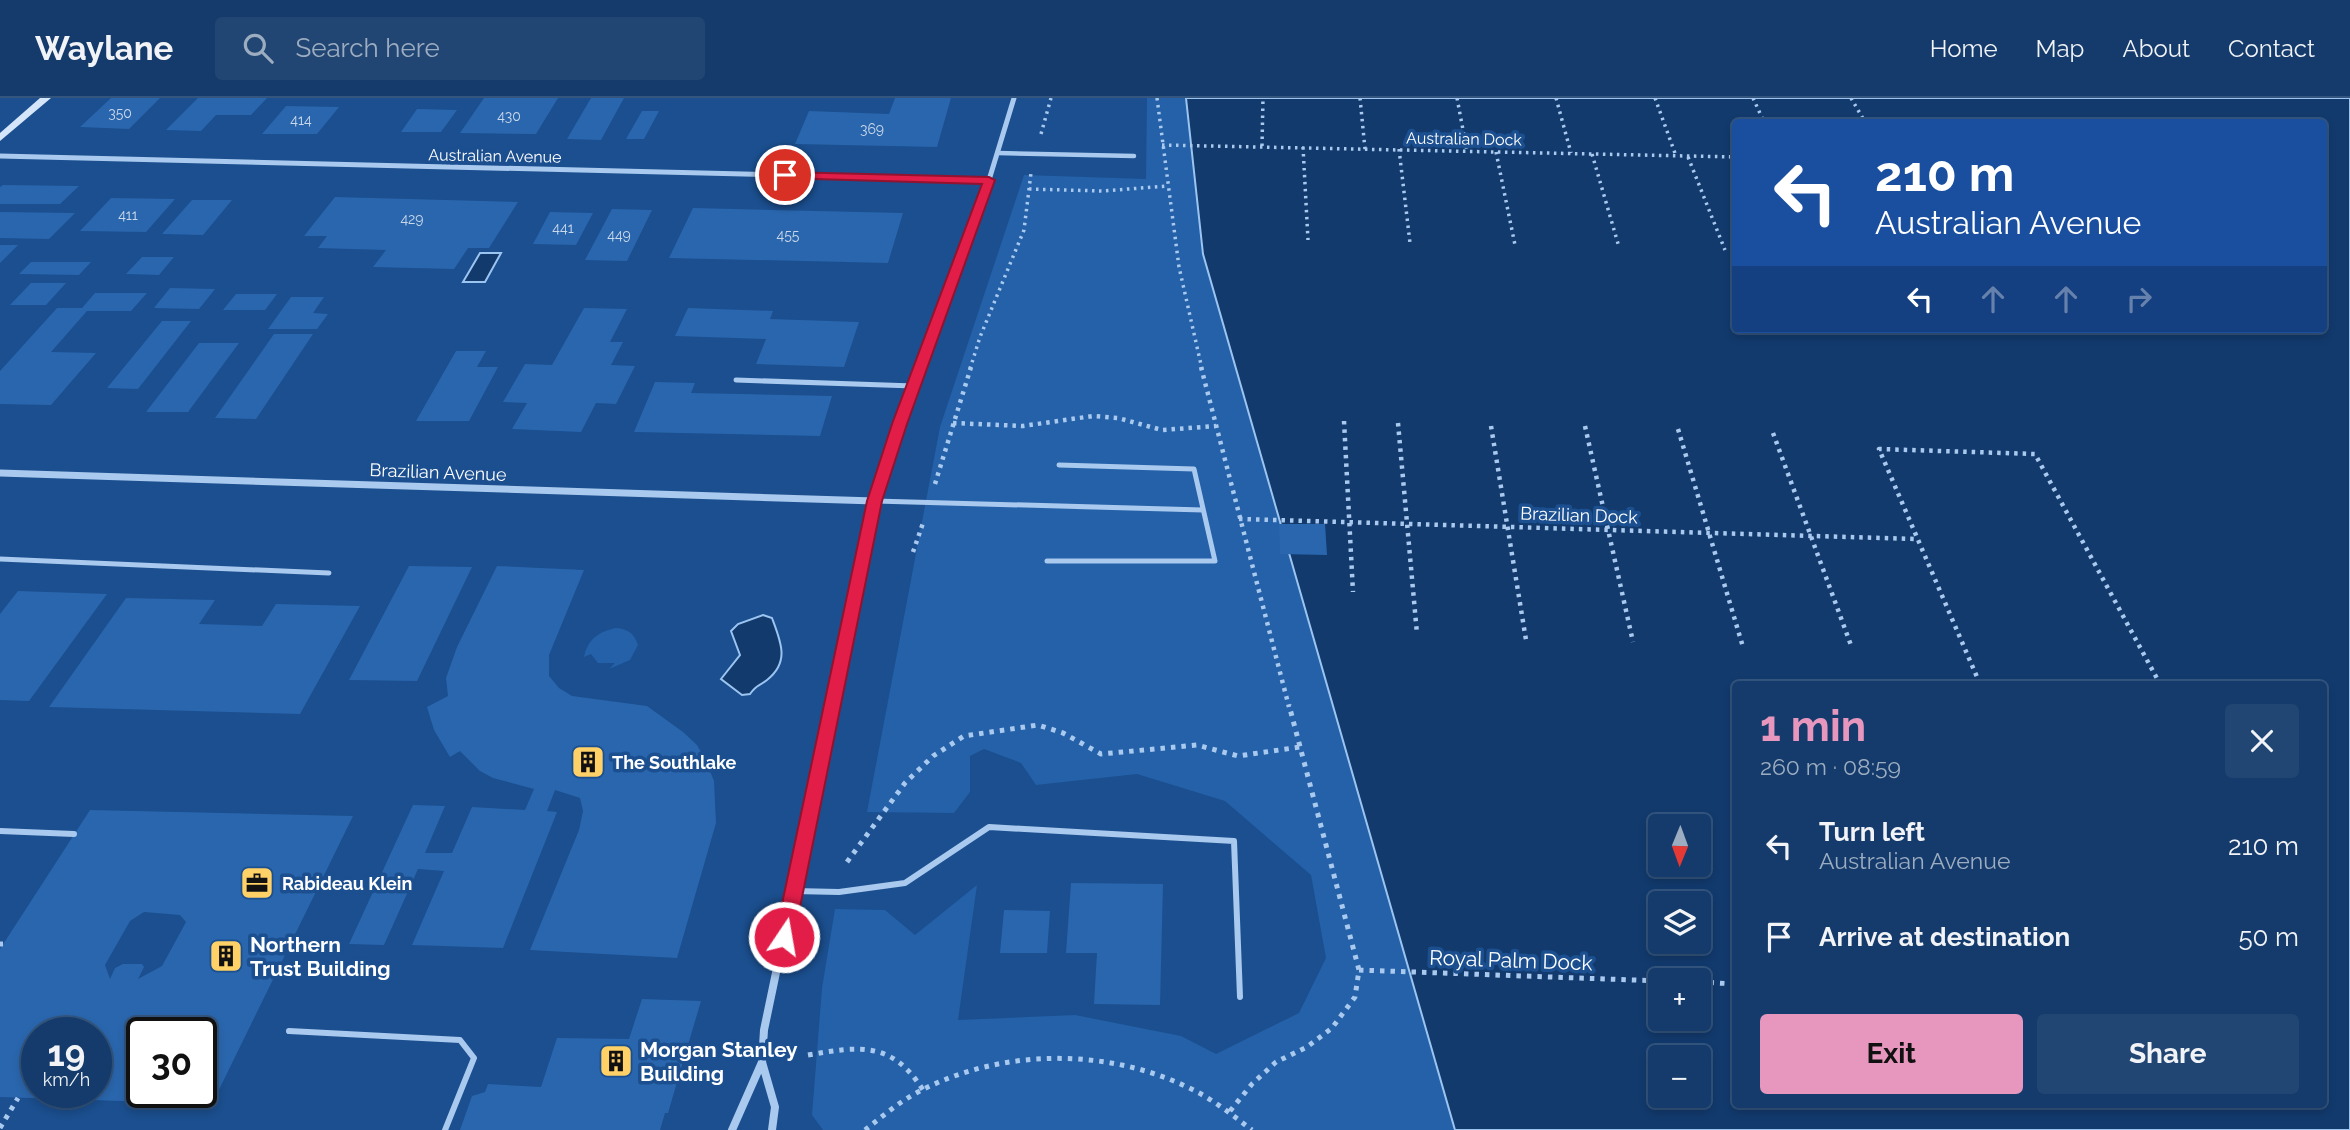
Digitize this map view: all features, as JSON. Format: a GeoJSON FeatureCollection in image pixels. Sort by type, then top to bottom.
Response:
{"type":"FeatureCollection","features":[{"type":"Feature","properties":{"kind":"street"},"geometry":{"type":"LineString","coordinates":[[0,138],[46,98]]}},
{"type":"Feature","properties":{"kind":"street"},"geometry":{"type":"LineString","coordinates":[[772,1130],[775,1107],[762,1062],[764,1030],[875,501],[989,180],[1014,98]]}},
{"type":"Feature","properties":{"kind":"street","name":"Australian Avenue"},"geometry":{"type":"LineString","coordinates":[[0,156],[989,180]]}},
{"type":"Feature","properties":{"kind":"street","name":"Brazilian Avenue"},"geometry":{"type":"LineString","coordinates":[[2,475],[875,501]]}},
{"type":"Feature","properties":{"kind":"street"},"geometry":{"type":"LineString","coordinates":[[732,1130],[762,1062]]}},
{"type":"Feature","properties":{"kind":"lane"},"geometry":{"type":"LineString","coordinates":[[998,153],[1134,156]]}},
{"type":"Feature","properties":{"kind":"lane"},"geometry":{"type":"LineString","coordinates":[[736,380],[914,386]]}},
{"type":"Feature","properties":{"kind":"lane"},"geometry":{"type":"LineString","coordinates":[[1047,561],[1215,561],[1194,469],[1059,465]]}},
{"type":"Feature","properties":{"kind":"lane"},"geometry":{"type":"LineString","coordinates":[[875,501],[1203,510]]}},
{"type":"Feature","properties":{"kind":"lane"},"geometry":{"type":"LineString","coordinates":[[0,559],[329,573]]}},
{"type":"Feature","properties":{"kind":"lane"},"geometry":{"type":"LineString","coordinates":[[794,891],[839,892],[905,883],[989,827],[1234,841],[1240,997]]}},
{"type":"Feature","properties":{"kind":"lane"},"geometry":{"type":"LineString","coordinates":[[0,831],[74,834]]}},
{"type":"Feature","properties":{"kind":"lane"},"geometry":{"type":"LineString","coordinates":[[289,1031],[460,1040],[474,1058],[445,1130]]}},
{"type":"Feature","properties":{"kind":"path"},"geometry":{"type":"LineString","coordinates":[[914,552],[980,337],[1024,230],[1035,154],[1051,98]]}},
{"type":"Feature","properties":{"kind":"path"},"geometry":{"type":"LineString","coordinates":[[1157,98],[1179,267],[1239,519],[1359,970],[1355,997],[1332,1028],[1307,1047],[1276,1062],[1252,1084],[1230,1111]]}},
{"type":"Feature","properties":{"kind":"path"},"geometry":{"type":"LineString","coordinates":[[1262,146],[1263,98]]}},
{"type":"Feature","properties":{"kind":"path"},"geometry":{"type":"LineString","coordinates":[[1360,98],[1365,149]]}},
{"type":"Feature","properties":{"kind":"path"},"geometry":{"type":"LineString","coordinates":[[1457,98],[1467,151]]}},
{"type":"Feature","properties":{"kind":"path"},"geometry":{"type":"LineString","coordinates":[[1556,98],[1571,153]]}},
{"type":"Feature","properties":{"kind":"path"},"geometry":{"type":"LineString","coordinates":[[1655,98],[1676,156]]}},
{"type":"Feature","properties":{"kind":"path"},"geometry":{"type":"LineString","coordinates":[[1753,98],[1763,119]]}},
{"type":"Feature","properties":{"kind":"path"},"geometry":{"type":"LineString","coordinates":[[1851,98],[1863,119]]}},
{"type":"Feature","properties":{"kind":"path","name":"Australian Dock"},"geometry":{"type":"LineString","coordinates":[[1162,145],[1732,157]]}},
{"type":"Feature","properties":{"kind":"path"},"geometry":{"type":"LineString","coordinates":[[1303,147],[1308,240]]}},
{"type":"Feature","properties":{"kind":"path"},"geometry":{"type":"LineString","coordinates":[[1399,149],[1410,243]]}},
{"type":"Feature","properties":{"kind":"path"},"geometry":{"type":"LineString","coordinates":[[1496,152],[1516,245]]}},
{"type":"Feature","properties":{"kind":"path"},"geometry":{"type":"LineString","coordinates":[[1592,154],[1619,247]]}},
{"type":"Feature","properties":{"kind":"path"},"geometry":{"type":"LineString","coordinates":[[1688,156],[1725,250]]}},
{"type":"Feature","properties":{"kind":"path"},"geometry":{"type":"LineString","coordinates":[[1029,189],[1045,192],[1078,190],[1111,193],[1168,186]]}},
{"type":"Feature","properties":{"kind":"path"},"geometry":{"type":"LineString","coordinates":[[953,423],[1023,426],[1093,416],[1118,418],[1162,430],[1216,426]]}},
{"type":"Feature","properties":{"kind":"path"},"geometry":{"type":"LineString","coordinates":[[1344,421],[1353,592]]}},
{"type":"Feature","properties":{"kind":"path"},"geometry":{"type":"LineString","coordinates":[[1398,422],[1418,634]]}},
{"type":"Feature","properties":{"kind":"path"},"geometry":{"type":"LineString","coordinates":[[1491,426],[1526,640]]}},
{"type":"Feature","properties":{"kind":"path"},"geometry":{"type":"LineString","coordinates":[[1585,426],[1633,642]]}},
{"type":"Feature","properties":{"kind":"path"},"geometry":{"type":"LineString","coordinates":[[1678,429],[1743,647]]}},
{"type":"Feature","properties":{"kind":"path"},"geometry":{"type":"LineString","coordinates":[[1773,433],[1852,648]]}},
{"type":"Feature","properties":{"kind":"path"},"geometry":{"type":"LineString","coordinates":[[1979,681],[1879,449],[2035,454],[2159,681]]}},
{"type":"Feature","properties":{"kind":"path","name":"Brazilian Dock"},"geometry":{"type":"LineString","coordinates":[[1239,519],[1917,539]]}},
{"type":"Feature","properties":{"kind":"path"},"geometry":{"type":"LineString","coordinates":[[847,862],[905,783],[933,756],[964,736],[1038,725],[1063,733],[1101,754],[1197,745],[1238,756],[1300,747]]}},
{"type":"Feature","properties":{"kind":"path","name":"Royal Palm Dock"},"geometry":{"type":"LineString","coordinates":[[1359,970],[1648,981]]}},
{"type":"Feature","properties":{"kind":"path"},"geometry":{"type":"LineString","coordinates":[[1711,983],[1732,984]]}},
{"type":"Feature","properties":{"kind":"path"},"geometry":{"type":"LineString","coordinates":[[808,1055],[860,1048],[883,1051],[901,1059],[914,1073],[923,1090]]}},
{"type":"Feature","properties":{"kind":"path"},"geometry":{"type":"LineString","coordinates":[[865,1130],[923,1090],[978,1069],[1042,1056],[1106,1060],[1170,1077],[1230,1111],[1252,1130]]}},
{"type":"Feature","properties":{"kind":"path"},"geometry":{"type":"LineString","coordinates":[[0,1128],[18,1098]]}},
{"type":"Feature","properties":{"kind":"shaded area"},"geometry":{"type":"Polygon","coordinates":[[[1147,98],[1186,98],[1203,254],[1455,1130],[823,1130],[812,1115],[822,988],[835,909],[885,910],[915,935],[977,885],[958,1020],[1075,1015],[1181,1036],[1216,1054],[1299,1013],[1326,958],[1311,875],[1225,801],[1137,774],[1036,785],[1021,763],[984,749],[970,756],[970,792],[954,813],[867,812],[940,427],[1024,175],[1146,179],[1147,98]]]}},
{"type":"Feature","properties":{"kind":"shaded area"},"geometry":{"type":"Polygon","coordinates":[[[1186,98],[2350,98],[2350,1130],[1455,1130],[1203,254],[1186,98]]]}},
{"type":"Feature","properties":{"kind":"shaded area"},"geometry":{"type":"Polygon","coordinates":[[[480,253],[501,253],[485,282],[463,282],[480,253]]]}},
{"type":"Feature","properties":{"kind":"shaded area"},"geometry":{"type":"Polygon","coordinates":[[[763,615],[772,618],[782,651],[781,659],[779,666],[767,680],[750,694],[742,695],[721,679],[740,655],[731,631],[738,624],[763,615]]]}},
{"type":"Feature","properties":{"kind":"shaded area"},"geometry":{"type":"Polygon","coordinates":[[[616,628],[630,632],[638,645],[630,660],[609,669],[615,663],[598,663],[591,654],[584,657],[588,645],[595,637],[616,628]]]}},
{"type":"Feature","properties":{"kind":"building"},"geometry":{"type":"Polygon","coordinates":[[[111,98],[160,98],[129,129],[80,127],[111,98]]]}},
{"type":"Feature","properties":{"kind":"building"},"geometry":{"type":"Polygon","coordinates":[[[198,98],[267,98],[251,115],[216,115],[201,131],[166,130],[198,98]]]}},
{"type":"Feature","properties":{"kind":"building"},"geometry":{"type":"Polygon","coordinates":[[[484,98],[558,98],[536,134],[460,133],[484,98]]]}},
{"type":"Feature","properties":{"kind":"building"},"geometry":{"type":"Polygon","coordinates":[[[591,98],[624,98],[601,140],[567,139],[591,98]]]}},
{"type":"Feature","properties":{"kind":"building"},"geometry":{"type":"Polygon","coordinates":[[[895,98],[951,98],[937,147],[795,144],[809,111],[889,114],[895,98]]]}},
{"type":"Feature","properties":{"kind":"building"},"geometry":{"type":"Polygon","coordinates":[[[286,106],[339,107],[317,134],[262,134],[286,106]]]}},
{"type":"Feature","properties":{"kind":"building"},"geometry":{"type":"Polygon","coordinates":[[[417,109],[457,110],[441,132],[401,132],[417,109]]]}},
{"type":"Feature","properties":{"kind":"building"},"geometry":{"type":"Polygon","coordinates":[[[642,111],[659,111],[644,139],[626,139],[642,111]]]}},
{"type":"Feature","properties":{"kind":"building"},"geometry":{"type":"Polygon","coordinates":[[[79,186],[60,204],[0,204],[0,187],[79,186]]]}},
{"type":"Feature","properties":{"kind":"building"},"geometry":{"type":"Polygon","coordinates":[[[335,197],[518,202],[489,248],[468,248],[454,269],[373,267],[386,250],[318,248],[327,236],[304,236],[335,197]]]}},
{"type":"Feature","properties":{"kind":"building"},"geometry":{"type":"Polygon","coordinates":[[[111,198],[175,199],[146,232],[80,231],[111,198]]]}},
{"type":"Feature","properties":{"kind":"building"},"geometry":{"type":"Polygon","coordinates":[[[192,200],[232,200],[203,235],[162,234],[192,200]]]}},
{"type":"Feature","properties":{"kind":"building"},"geometry":{"type":"Polygon","coordinates":[[[693,208],[903,213],[888,263],[669,258],[693,208]]]}},
{"type":"Feature","properties":{"kind":"building"},"geometry":{"type":"Polygon","coordinates":[[[612,209],[652,210],[627,261],[585,260],[612,209]]]}},
{"type":"Feature","properties":{"kind":"building"},"geometry":{"type":"Polygon","coordinates":[[[0,212],[75,213],[49,239],[0,238],[0,212]]]}},
{"type":"Feature","properties":{"kind":"building"},"geometry":{"type":"Polygon","coordinates":[[[550,212],[593,213],[576,245],[533,244],[550,212]]]}},
{"type":"Feature","properties":{"kind":"building"},"geometry":{"type":"Polygon","coordinates":[[[0,245],[18,245],[0,263],[0,245]]]}},
{"type":"Feature","properties":{"kind":"building"},"geometry":{"type":"Polygon","coordinates":[[[142,257],[174,257],[159,275],[126,274],[142,257]]]}},
{"type":"Feature","properties":{"kind":"building"},"geometry":{"type":"Polygon","coordinates":[[[31,262],[91,262],[79,275],[19,274],[31,262]]]}},
{"type":"Feature","properties":{"kind":"building"},"geometry":{"type":"Polygon","coordinates":[[[31,283],[66,283],[46,305],[10,305],[31,283]]]}},
{"type":"Feature","properties":{"kind":"building"},"geometry":{"type":"Polygon","coordinates":[[[170,288],[215,289],[199,309],[154,308],[170,288]]]}},
{"type":"Feature","properties":{"kind":"building"},"geometry":{"type":"Polygon","coordinates":[[[95,293],[147,293],[131,311],[87,311],[51,352],[96,353],[51,405],[0,404],[0,371],[57,308],[82,308],[95,293]]]}},
{"type":"Feature","properties":{"kind":"building"},"geometry":{"type":"Polygon","coordinates":[[[236,294],[277,294],[265,310],[223,310],[236,294]]]}},
{"type":"Feature","properties":{"kind":"building"},"geometry":{"type":"Polygon","coordinates":[[[291,297],[324,297],[313,313],[328,314],[317,329],[268,329],[291,297]]]}},
{"type":"Feature","properties":{"kind":"building"},"geometry":{"type":"Polygon","coordinates":[[[584,308],[627,309],[610,342],[623,342],[611,365],[635,366],[616,404],[596,403],[581,432],[512,429],[527,403],[503,402],[525,364],[552,365],[584,308]]]}},
{"type":"Feature","properties":{"kind":"building"},"geometry":{"type":"Polygon","coordinates":[[[688,308],[773,311],[770,319],[859,322],[844,367],[756,364],[766,339],[675,336],[688,308]]]}},
{"type":"Feature","properties":{"kind":"building"},"geometry":{"type":"Polygon","coordinates":[[[162,321],[191,321],[138,389],[107,388],[162,321]]]}},
{"type":"Feature","properties":{"kind":"building"},"geometry":{"type":"Polygon","coordinates":[[[274,334],[313,334],[256,419],[215,418],[274,334]]]}},
{"type":"Feature","properties":{"kind":"building"},"geometry":{"type":"Polygon","coordinates":[[[199,343],[239,343],[188,412],[146,412],[199,343]]]}},
{"type":"Feature","properties":{"kind":"building"},"geometry":{"type":"Polygon","coordinates":[[[456,351],[486,351],[477,367],[498,367],[469,421],[416,421],[456,351]]]}},
{"type":"Feature","properties":{"kind":"building"},"geometry":{"type":"Polygon","coordinates":[[[655,382],[695,383],[691,393],[832,396],[820,436],[634,432],[655,382]]]}},
{"type":"Feature","properties":{"kind":"building"},"geometry":{"type":"Polygon","coordinates":[[[1279,524],[1325,524],[1327,555],[1280,554],[1279,524]]]}},
{"type":"Feature","properties":{"kind":"building"},"geometry":{"type":"Polygon","coordinates":[[[409,566],[472,567],[417,681],[349,680],[409,566]]]}},
{"type":"Feature","properties":{"kind":"building","name":"The Southlake"},"geometry":{"type":"Polygon","coordinates":[[[497,566],[584,570],[549,655],[549,676],[559,688],[572,696],[647,706],[697,745],[706,761],[714,781],[716,823],[677,958],[530,950],[579,830],[583,811],[580,798],[555,790],[547,811],[557,812],[503,948],[412,945],[444,871],[418,869],[384,945],[349,944],[413,805],[445,806],[425,853],[452,853],[472,807],[525,810],[534,789],[493,778],[480,771],[460,751],[450,757],[434,730],[427,707],[448,696],[446,678],[457,647],[497,566]]]}},
{"type":"Feature","properties":{"kind":"building"},"geometry":{"type":"Polygon","coordinates":[[[18,591],[107,594],[29,701],[0,700],[0,614],[18,591]]]}},
{"type":"Feature","properties":{"kind":"building"},"geometry":{"type":"Polygon","coordinates":[[[126,598],[215,600],[199,624],[262,626],[276,604],[360,606],[300,714],[49,707],[126,598]]]}},
{"type":"Feature","properties":{"kind":"building","name":"Northern Trust Building"},"geometry":{"type":"Polygon","coordinates":[[[90,810],[353,816],[217,1094],[217,1017],[126,1017],[126,1101],[112,1101],[112,1017],[21,1017],[21,1098],[0,1097],[0,949],[90,810]],[[144,912],[130,921],[105,965],[110,979],[115,968],[123,964],[142,964],[144,967],[138,979],[162,966],[186,922],[180,915],[144,912]]]}},
{"type":"Feature","properties":{"kind":"building"},"geometry":{"type":"Polygon","coordinates":[[[1071,883],[1163,884],[1160,1005],[1094,1004],[1097,953],[1066,953],[1071,883]]]}},
{"type":"Feature","properties":{"kind":"building"},"geometry":{"type":"Polygon","coordinates":[[[1004,910],[1050,911],[1047,953],[1000,953],[1004,910]]]}},
{"type":"Feature","properties":{"kind":"building","name":"Morgan Stanley Building"},"geometry":{"type":"Polygon","coordinates":[[[642,999],[701,1001],[668,1113],[665,1113],[660,1130],[460,1130],[472,1096],[485,1092],[488,1084],[541,1087],[557,1038],[629,1039],[642,999]]]}},
{"type":"Feature","properties":{"kind":"place","name":"The Southlake"},"geometry":{"type":"Point","coordinates":[588,762]}},
{"type":"Feature","properties":{"kind":"place","name":"Rabideau Klein"},"geometry":{"type":"Point","coordinates":[257,883]}},
{"type":"Feature","properties":{"kind":"place","name":"Northern Trust Building"},"geometry":{"type":"Point","coordinates":[226,956]}},
{"type":"Feature","properties":{"kind":"place","name":"Morgan Stanley Building"},"geometry":{"type":"Point","coordinates":[616,1061]}},
{"type":"Feature","properties":{"kind":"route"},"geometry":{"type":"LineString","coordinates":[[784,937],[875,501],[900,424],[989,180],[785,175]]}}]}
